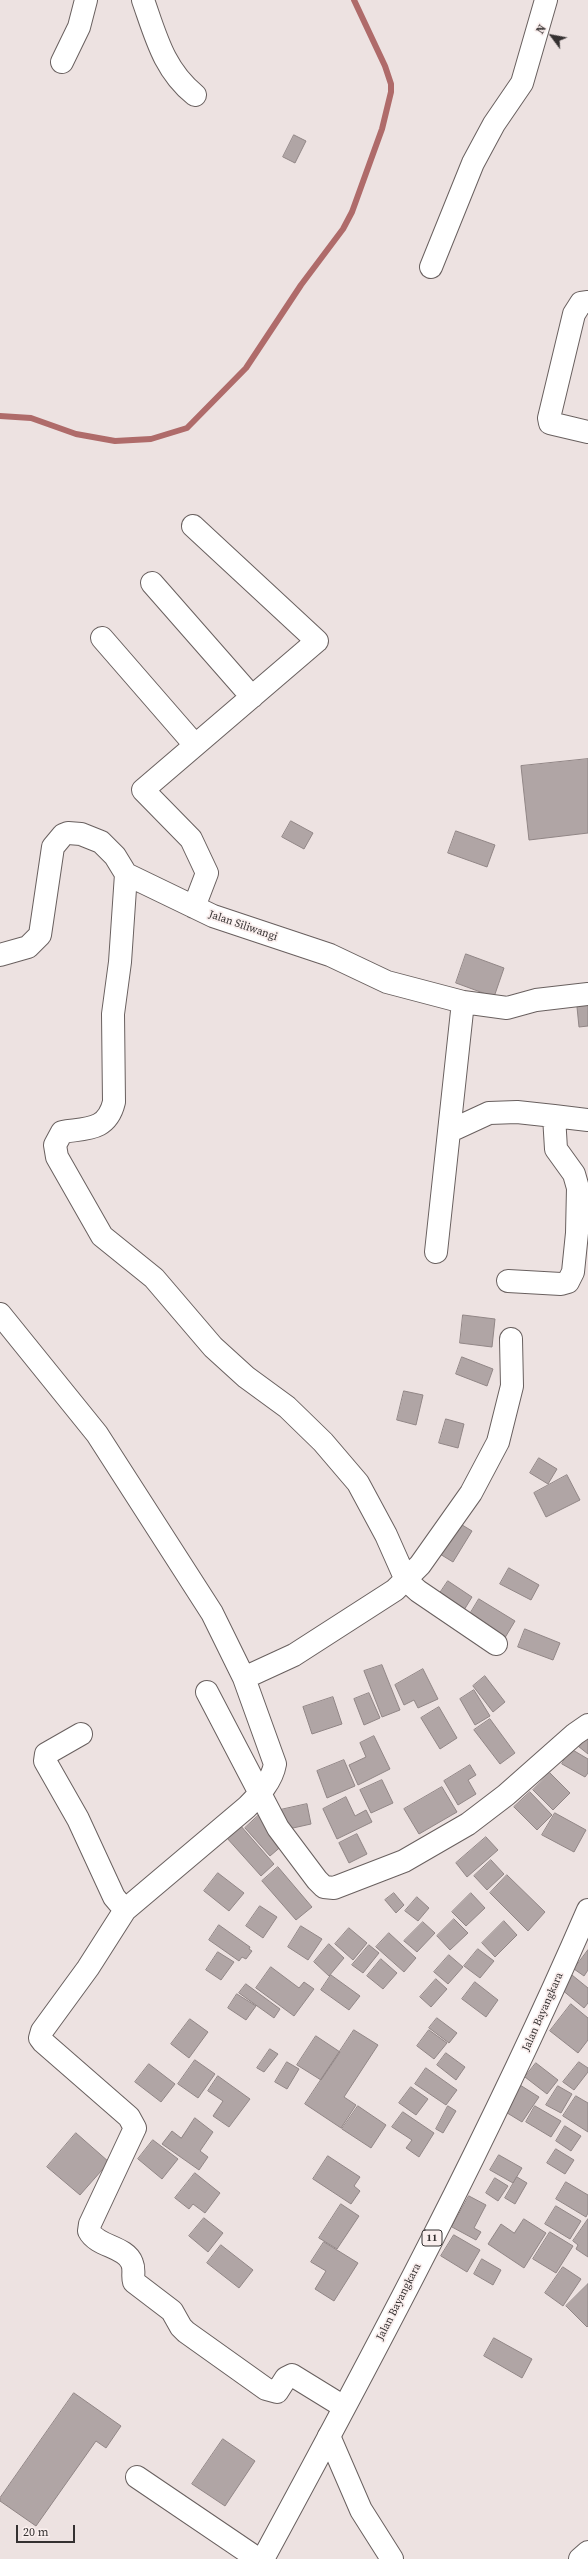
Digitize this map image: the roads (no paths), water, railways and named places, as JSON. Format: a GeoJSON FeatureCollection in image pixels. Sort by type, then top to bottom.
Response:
{"type":"FeatureCollection","features":[{"type":"Feature","properties":{"kind":"main road"},"geometry":{"type":"LineString","coordinates":[[62,62],[79,27],[86,0]]}},
{"type":"Feature","properties":{"kind":"main road"},"geometry":{"type":"LineString","coordinates":[[143,0],[165,58],[180,83],[195,95]]}},
{"type":"Feature","properties":{"kind":"main road"},"geometry":{"type":"LineString","coordinates":[[431,267],[473,164],[494,124],[522,83],[546,0]]}},
{"type":"Feature","properties":{"kind":"main road"},"geometry":{"type":"LineString","coordinates":[[588,302],[581,302],[574,314],[549,418],[550,423],[588,432]]}},
{"type":"Feature","properties":{"kind":"main road"},"geometry":{"type":"LineString","coordinates":[[193,526],[317,641],[143,790],[191,839],[207,872],[194,907]]}},
{"type":"Feature","properties":{"kind":"main road"},"geometry":{"type":"LineString","coordinates":[[152,583],[252,697]]}},
{"type":"Feature","properties":{"kind":"main road"},"geometry":{"type":"LineString","coordinates":[[102,638],[195,745]]}},
{"type":"Feature","properties":{"kind":"main road"},"geometry":{"type":"LineString","coordinates":[[0,955],[28,947],[40,935],[50,860],[55,843],[63,835],[68,833],[81,834],[101,842],[115,856],[126,874],[120,962],[113,1014],[114,1102],[111,1114],[99,1126],[62,1132],[55,1145],[57,1158],[102,1236],[154,1278],[213,1347],[246,1377],[287,1407],[323,1442],[358,1483],[386,1535],[406,1580],[496,1644]]}},
{"type":"Feature","properties":{"kind":"main road","name":"Jalan Siliwangi"},"geometry":{"type":"LineString","coordinates":[[126,874],[213,916],[330,955],[387,982],[463,1002],[507,1008],[536,1000],[588,994]]}},
{"type":"Feature","properties":{"kind":"main road"},"geometry":{"type":"LineString","coordinates":[[436,1252],[463,1002]]}},
{"type":"Feature","properties":{"kind":"main road"},"geometry":{"type":"LineString","coordinates":[[450,1131],[489,1113],[517,1112],[588,1120]]}},
{"type":"Feature","properties":{"kind":"main road"},"geometry":{"type":"LineString","coordinates":[[508,1281],[561,1284],[568,1282],[573,1272],[577,1233],[578,1188],[574,1174],[556,1149],[554,1116]]}},
{"type":"Feature","properties":{"kind":"main road"},"geometry":{"type":"LineString","coordinates":[[0,1314],[97,1434],[212,1613],[244,1678],[275,1764],[274,1773],[259,1794],[125,1910],[40,2035],[43,2042],[129,2117],[135,2128],[90,2224],[89,2232],[94,2238],[130,2259],[133,2268],[134,2282],[172,2311],[181,2328],[266,2389],[277,2392],[286,2378],[292,2375],[296,2376],[344,2407]]}},
{"type":"Feature","properties":{"kind":"main road"},"geometry":{"type":"LineString","coordinates":[[244,1678],[294,1655],[395,1590],[420,1565],[467,1499],[498,1442],[512,1386],[511,1339]]}},
{"type":"Feature","properties":{"kind":"main road"},"geometry":{"type":"LineString","coordinates":[[207,1692],[278,1828],[317,1880],[324,1887],[334,1888],[404,1861],[468,1824],[506,1795],[575,1734],[588,1725]]}},
{"type":"Feature","properties":{"kind":"main road"},"geometry":{"type":"LineString","coordinates":[[81,1734],[46,1754],[45,1761],[78,1819],[114,1897],[125,1910]]}},
{"type":"Feature","properties":{"kind":"main road","name":"Jalan Bayangkara"},"geometry":{"type":"LineString","coordinates":[[263,2559],[329,2436],[512,2080],[588,1910]]}},
{"type":"Feature","properties":{"kind":"main road"},"geometry":{"type":"LineString","coordinates":[[329,2436],[361,2510],[392,2559]]}},
{"type":"Feature","properties":{"kind":"main road"},"geometry":{"type":"LineString","coordinates":[[137,2477],[258,2559]]}},
{"type":"Feature","properties":{"kind":"main road"},"geometry":{"type":"LineString","coordinates":[[580,2559],[588,2552]]}},
{"type":"Feature","properties":{"kind":"waterway"},"geometry":{"type":"LineString","coordinates":[[0,416],[31,418],[76,434],[115,441],[151,439],[187,428],[246,368],[301,285],[343,229],[352,212],[382,129],[391,92],[391,84],[385,66],[354,0]]}}]}
